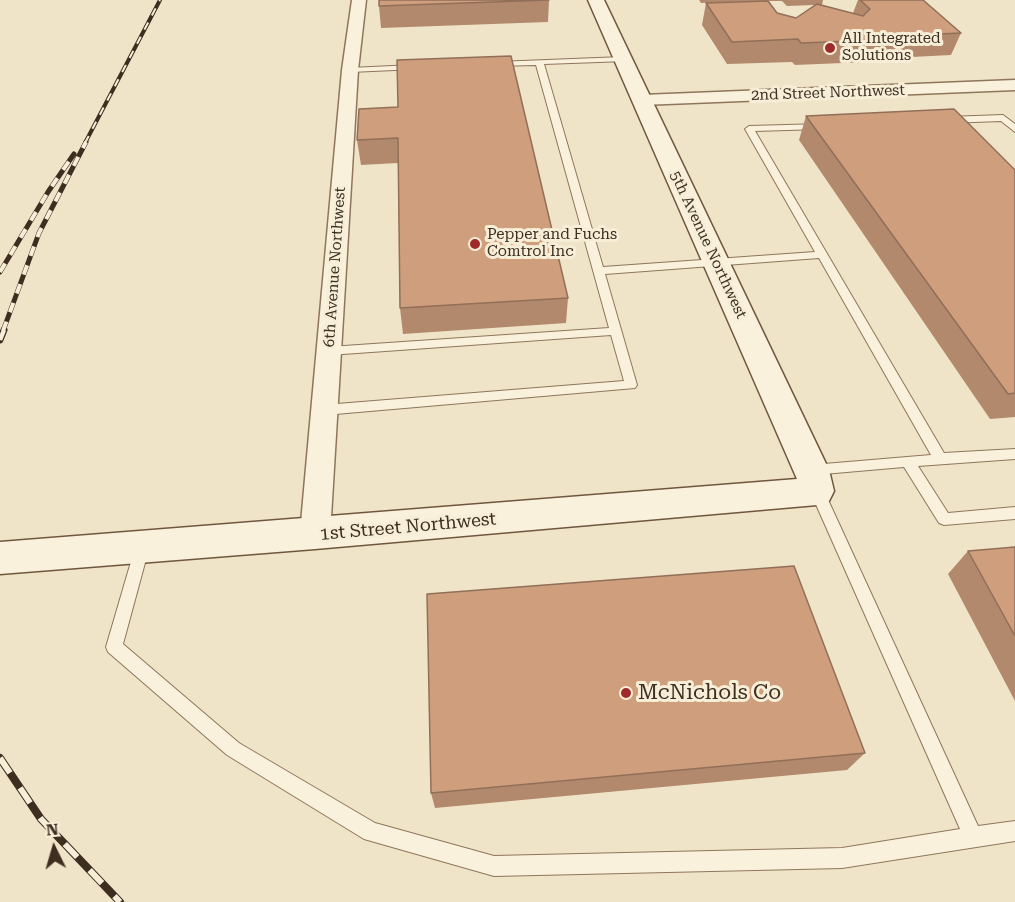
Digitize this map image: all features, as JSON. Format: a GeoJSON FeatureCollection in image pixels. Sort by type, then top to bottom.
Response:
{"type":"FeatureCollection","features":[{"type":"Feature","properties":{"kind":"street","name":"6th Avenue Northwest"},"geometry":{"type":"LineString","coordinates":[[315,534],[350,70],[359,0]]}},
{"type":"Feature","properties":{"kind":"street","name":"5th Avenue Northwest"},"geometry":{"type":"LineString","coordinates":[[596,0],[814,481]]}},
{"type":"Feature","properties":{"kind":"street","name":"2nd Street Northwest"},"geometry":{"type":"LineString","coordinates":[[642,100],[1015,85]]}},
{"type":"Feature","properties":{"kind":"street","name":"1st Street Northwest"},"geometry":{"type":"LineString","coordinates":[[0,558],[315,534],[814,481]]}},
{"type":"Feature","properties":{"kind":"lane"},"geometry":{"type":"LineString","coordinates":[[492,64],[622,59]]}},
{"type":"Feature","properties":{"kind":"lane"},"geometry":{"type":"LineString","coordinates":[[324,410],[630,385],[539,62]]}},
{"type":"Feature","properties":{"kind":"lane"},"geometry":{"type":"LineString","coordinates":[[350,70],[421,67]]}},
{"type":"Feature","properties":{"kind":"lane"},"geometry":{"type":"LineString","coordinates":[[934,121],[1003,118],[1015,129]]}},
{"type":"Feature","properties":{"kind":"lane"},"geometry":{"type":"LineString","coordinates":[[830,126],[749,129],[940,459]]}},
{"type":"Feature","properties":{"kind":"lane"},"geometry":{"type":"LineString","coordinates":[[598,272],[822,255]]}},
{"type":"Feature","properties":{"kind":"lane"},"geometry":{"type":"LineString","coordinates":[[329,351],[615,331]]}},
{"type":"Feature","properties":{"kind":"lane"},"geometry":{"type":"LineString","coordinates":[[973,836],[814,481],[907,461],[1015,454]]}},
{"type":"Feature","properties":{"kind":"lane"},"geometry":{"type":"LineString","coordinates":[[907,461],[944,519],[1015,513]]}},
{"type":"Feature","properties":{"kind":"lane"},"geometry":{"type":"LineString","coordinates":[[142,548],[114,647],[233,749],[371,832],[494,866],[842,858],[1015,831]]}},
{"type":"Feature","properties":{"kind":"building"},"geometry":{"type":"Polygon","coordinates":[[[379,0],[549,0],[379,6],[379,0]]]}},
{"type":"Feature","properties":{"kind":"building"},"geometry":{"type":"Polygon","coordinates":[[[860,0],[923,0],[961,33],[896,36],[899,39],[801,43],[798,39],[732,42],[706,3],[768,1],[777,13],[796,18],[817,4],[863,16],[870,9],[860,0]]]}},
{"type":"Feature","properties":{"kind":"building","name":"Pepper and Fuchs Comtrol Inc"},"geometry":{"type":"Polygon","coordinates":[[[511,56],[568,298],[400,308],[398,138],[357,140],[359,109],[398,107],[397,60],[511,56]]]}},
{"type":"Feature","properties":{"kind":"building"},"geometry":{"type":"Polygon","coordinates":[[[954,109],[1015,170],[1015,393],[1008,394],[806,116],[954,109]]]}},
{"type":"Feature","properties":{"kind":"building"},"geometry":{"type":"Polygon","coordinates":[[[1015,547],[1015,636],[968,551],[1015,547]]]}},
{"type":"Feature","properties":{"kind":"building","name":"McNichols Co"},"geometry":{"type":"Polygon","coordinates":[[[794,566],[865,753],[431,793],[427,594],[794,566]]]}},
{"type":"Feature","properties":{"kind":"railway"},"geometry":{"type":"LineString","coordinates":[[85,143],[160,0]]}},
{"type":"Feature","properties":{"kind":"railway"},"geometry":{"type":"LineString","coordinates":[[3,331],[39,233],[86,142]]}},
{"type":"Feature","properties":{"kind":"railway"},"geometry":{"type":"LineString","coordinates":[[0,272],[48,192],[74,154]]}},
{"type":"Feature","properties":{"kind":"railway"},"geometry":{"type":"LineString","coordinates":[[0,340],[4,330]]}},
{"type":"Feature","properties":{"kind":"railway"},"geometry":{"type":"LineString","coordinates":[[0,758],[41,819],[120,902]]}},
{"type":"Feature","properties":{"kind":"place","name":"All Integrated Solutions"},"geometry":{"type":"Point","coordinates":[830,48]}},
{"type":"Feature","properties":{"kind":"place","name":"Pepper and Fuchs Comtrol Inc"},"geometry":{"type":"Point","coordinates":[475,244]}},
{"type":"Feature","properties":{"kind":"place","name":"McNichols Co"},"geometry":{"type":"Point","coordinates":[626,693]}}]}
